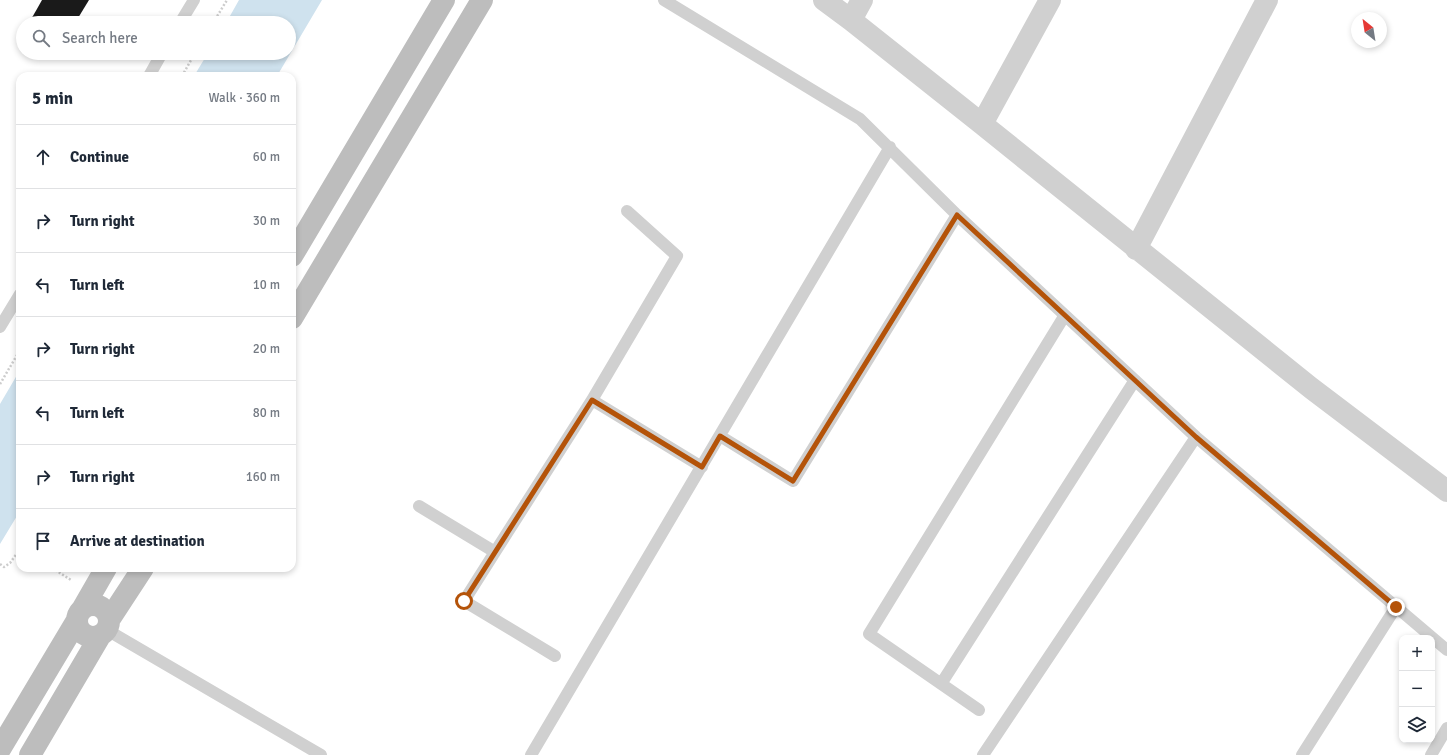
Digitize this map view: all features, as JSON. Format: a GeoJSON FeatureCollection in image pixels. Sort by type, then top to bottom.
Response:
{"type":"FeatureCollection","features":[{"type":"Feature","properties":{"kind":"main road"},"geometry":{"type":"LineString","coordinates":[[296,249],[444,0]]}},
{"type":"Feature","properties":{"kind":"main road"},"geometry":{"type":"LineString","coordinates":[[296,311],[482,0]]}},
{"type":"Feature","properties":{"kind":"main road"},"geometry":{"type":"LineString","coordinates":[[0,749],[80,615],[104,572]]}},
{"type":"Feature","properties":{"kind":"main road"},"geometry":{"type":"LineString","coordinates":[[30,755],[141,572]]}},
{"type":"Feature","properties":{"kind":"main road"},"geometry":{"type":"LineString","coordinates":[[80,615],[92,605],[98,606],[106,611],[106,628]]}},
{"type":"Feature","properties":{"kind":"street"},"geometry":{"type":"LineString","coordinates":[[824,0],[982,124],[1311,388],[1447,491]]}},
{"type":"Feature","properties":{"kind":"street"},"geometry":{"type":"LineString","coordinates":[[851,20],[862,0]]}},
{"type":"Feature","properties":{"kind":"street"},"geometry":{"type":"LineString","coordinates":[[982,124],[1050,0]]}},
{"type":"Feature","properties":{"kind":"street"},"geometry":{"type":"LineString","coordinates":[[1136,249],[1267,0]]}},
{"type":"Feature","properties":{"kind":"lane"},"geometry":{"type":"LineString","coordinates":[[184,16],[194,0]]}},
{"type":"Feature","properties":{"kind":"lane"},"geometry":{"type":"LineString","coordinates":[[664,0],[860,119],[890,147],[957,215],[1196,437],[1447,650]]}},
{"type":"Feature","properties":{"kind":"lane"},"geometry":{"type":"LineString","coordinates":[[151,72],[158,60]]}},
{"type":"Feature","properties":{"kind":"lane"},"geometry":{"type":"LineString","coordinates":[[530,755],[702,467],[890,147]]}},
{"type":"Feature","properties":{"kind":"lane"},"geometry":{"type":"LineString","coordinates":[[555,656],[464,601],[592,400],[677,256],[627,212]]}},
{"type":"Feature","properties":{"kind":"lane"},"geometry":{"type":"LineString","coordinates":[[720,436],[793,481],[957,215]]}},
{"type":"Feature","properties":{"kind":"lane"},"geometry":{"type":"LineString","coordinates":[[0,327],[16,301]]}},
{"type":"Feature","properties":{"kind":"lane"},"geometry":{"type":"LineString","coordinates":[[979,710],[869,634],[1065,315]]}},
{"type":"Feature","properties":{"kind":"lane"},"geometry":{"type":"LineString","coordinates":[[941,684],[1135,380]]}},
{"type":"Feature","properties":{"kind":"lane"},"geometry":{"type":"LineString","coordinates":[[592,400],[702,467]]}},
{"type":"Feature","properties":{"kind":"lane"},"geometry":{"type":"LineString","coordinates":[[983,755],[1196,437]]}},
{"type":"Feature","properties":{"kind":"lane"},"geometry":{"type":"LineString","coordinates":[[419,506],[495,552]]}},
{"type":"Feature","properties":{"kind":"lane"},"geometry":{"type":"LineString","coordinates":[[1302,755],[1396,607]]}},
{"type":"Feature","properties":{"kind":"lane"},"geometry":{"type":"LineString","coordinates":[[106,628],[321,755]]}},
{"type":"Feature","properties":{"kind":"lane"},"geometry":{"type":"LineString","coordinates":[[1431,755],[1447,728]]}},
{"type":"Feature","properties":{"kind":"path"},"geometry":{"type":"LineString","coordinates":[[217,16],[227,0]]}},
{"type":"Feature","properties":{"kind":"path"},"geometry":{"type":"LineString","coordinates":[[184,72],[192,60]]}},
{"type":"Feature","properties":{"kind":"path"},"geometry":{"type":"LineString","coordinates":[[0,384],[16,357]]}},
{"type":"Feature","properties":{"kind":"path"},"geometry":{"type":"LineString","coordinates":[[0,564],[4,567],[10,563],[16,555]]}},
{"type":"Feature","properties":{"kind":"path"},"geometry":{"type":"LineString","coordinates":[[58,572],[71,580]]}},
{"type":"Feature","properties":{"kind":"water"},"geometry":{"type":"Polygon","coordinates":[[[239,0],[322,0],[296,44],[296,16],[230,16],[239,0]]]}},
{"type":"Feature","properties":{"kind":"water"},"geometry":{"type":"Polygon","coordinates":[[[204,60],[286,60],[279,72],[196,72],[204,60]]]}},
{"type":"Feature","properties":{"kind":"water"},"geometry":{"type":"Polygon","coordinates":[[[16,377],[16,518],[0,544],[0,404],[16,377]]]}},
{"type":"Feature","properties":{"kind":"building"},"geometry":{"type":"Polygon","coordinates":[[[42,0],[89,0],[79,16],[33,16],[42,0]]]}},
{"type":"Feature","properties":{"kind":"route"},"geometry":{"type":"LineString","coordinates":[[464,601],[592,400],[702,467],[720,436],[793,481],[957,215],[1196,437],[1396,607]]}}]}
